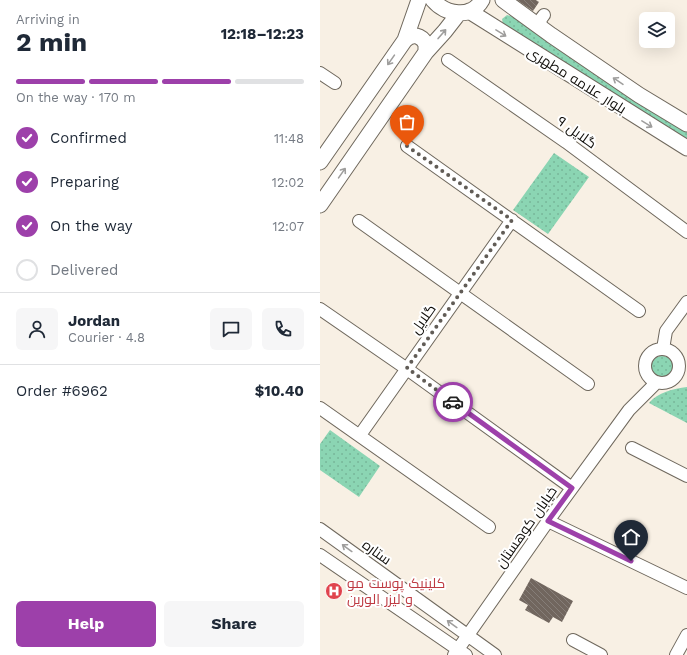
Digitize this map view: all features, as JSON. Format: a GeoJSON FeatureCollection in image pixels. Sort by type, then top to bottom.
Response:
{"type":"FeatureCollection","features":[{"type":"Feature","properties":{"kind":"main road"},"geometry":{"type":"LineString","coordinates":[[320,162],[405,40],[419,0]]}},
{"type":"Feature","properties":{"kind":"main road","name":"بلوار علامه مطهری"},"geometry":{"type":"LineString","coordinates":[[433,0],[441,8],[450,12],[464,12],[687,148]]}},
{"type":"Feature","properties":{"kind":"main road"},"geometry":{"type":"LineString","coordinates":[[320,206],[426,52],[464,12],[479,4],[482,0]]}},
{"type":"Feature","properties":{"kind":"main road","name":"بلوار علامه مطهری"},"geometry":{"type":"LineString","coordinates":[[503,0],[543,21],[639,95],[687,124]]}},
{"type":"Feature","properties":{"kind":"main road"},"geometry":{"type":"LineString","coordinates":[[405,40],[412,36],[420,37],[426,44],[426,52]]}},
{"type":"Feature","properties":{"kind":"street","name":"گلایل ۹"},"geometry":{"type":"LineString","coordinates":[[448,60],[566,142],[687,232]]}},
{"type":"Feature","properties":{"kind":"street"},"geometry":{"type":"LineString","coordinates":[[320,73],[335,83]]}},
{"type":"Feature","properties":{"kind":"street"},"geometry":{"type":"LineString","coordinates":[[407,146],[638,311]]}},
{"type":"Feature","properties":{"kind":"street","name":"گلایل"},"geometry":{"type":"LineString","coordinates":[[360,435],[512,220]]}},
{"type":"Feature","properties":{"kind":"street"},"geometry":{"type":"LineString","coordinates":[[359,221],[588,384]]}},
{"type":"Feature","properties":{"kind":"street"},"geometry":{"type":"LineString","coordinates":[[663,349],[666,331],[687,302]]}},
{"type":"Feature","properties":{"kind":"street"},"geometry":{"type":"LineString","coordinates":[[320,309],[407,368],[572,488]]}},
{"type":"Feature","properties":{"kind":"street"},"geometry":{"type":"LineString","coordinates":[[663,349],[669,350],[674,353],[683,371],[668,382],[657,382],[652,380],[646,371],[646,360],[652,352],[663,349]]}},
{"type":"Feature","properties":{"kind":"street","name":"خیابان کوهستان"},"geometry":{"type":"LineString","coordinates":[[459,653],[468,636],[572,488],[629,410],[657,382]]}},
{"type":"Feature","properties":{"kind":"street"},"geometry":{"type":"LineString","coordinates":[[320,408],[489,527]]}},
{"type":"Feature","properties":{"kind":"street"},"geometry":{"type":"LineString","coordinates":[[632,448],[687,476]]}},
{"type":"Feature","properties":{"kind":"street"},"geometry":{"type":"LineString","coordinates":[[548,521],[687,588]]}},
{"type":"Feature","properties":{"kind":"street","name":"ستاره"},"geometry":{"type":"LineString","coordinates":[[320,529],[495,655]]}},
{"type":"Feature","properties":{"kind":"street"},"geometry":{"type":"LineString","coordinates":[[320,554],[459,653]]}},
{"type":"Feature","properties":{"kind":"street"},"geometry":{"type":"LineString","coordinates":[[676,655],[687,635]]}},
{"type":"Feature","properties":{"kind":"street"},"geometry":{"type":"LineString","coordinates":[[573,640],[601,655]]}},
{"type":"Feature","properties":{"kind":"green space"},"geometry":{"type":"Polygon","coordinates":[[[507,15],[516,18],[594,73],[687,132],[687,142],[503,24],[502,19],[507,15]]]}},
{"type":"Feature","properties":{"kind":"green space"},"geometry":{"type":"Polygon","coordinates":[[[554,153],[589,177],[548,234],[513,210],[554,153]]]}},
{"type":"Feature","properties":{"kind":"green space"},"geometry":{"type":"Polygon","coordinates":[[[662,356],[670,359],[673,367],[670,375],[662,378],[654,375],[651,367],[654,359],[662,356]]]}},
{"type":"Feature","properties":{"kind":"green space"},"geometry":{"type":"Polygon","coordinates":[[[687,387],[687,423],[649,403],[661,394],[671,390],[687,387]]]}},
{"type":"Feature","properties":{"kind":"green space"},"geometry":{"type":"Polygon","coordinates":[[[330,430],[380,466],[359,497],[320,470],[320,444],[330,430]]]}},
{"type":"Feature","properties":{"kind":"building"},"geometry":{"type":"Polygon","coordinates":[[[517,0],[536,0],[539,2],[533,11],[517,0]]]}},
{"type":"Feature","properties":{"kind":"building"},"geometry":{"type":"Polygon","coordinates":[[[531,578],[573,601],[562,622],[553,617],[549,623],[525,610],[528,605],[519,600],[531,578]]]}},
{"type":"Feature","properties":{"kind":"way so far"},"geometry":{"type":"LineString","coordinates":[[407,146],[512,220],[407,368],[453,402]]}},
{"type":"Feature","properties":{"kind":"place","name":"کلینیک پوست مو و لیزر اِلورین"},"geometry":{"type":"Point","coordinates":[334,591]}},
{"type":"Feature","properties":{"kind":"route"},"geometry":{"type":"LineString","coordinates":[[453,402],[572,488],[548,521],[631,561]]}}]}
